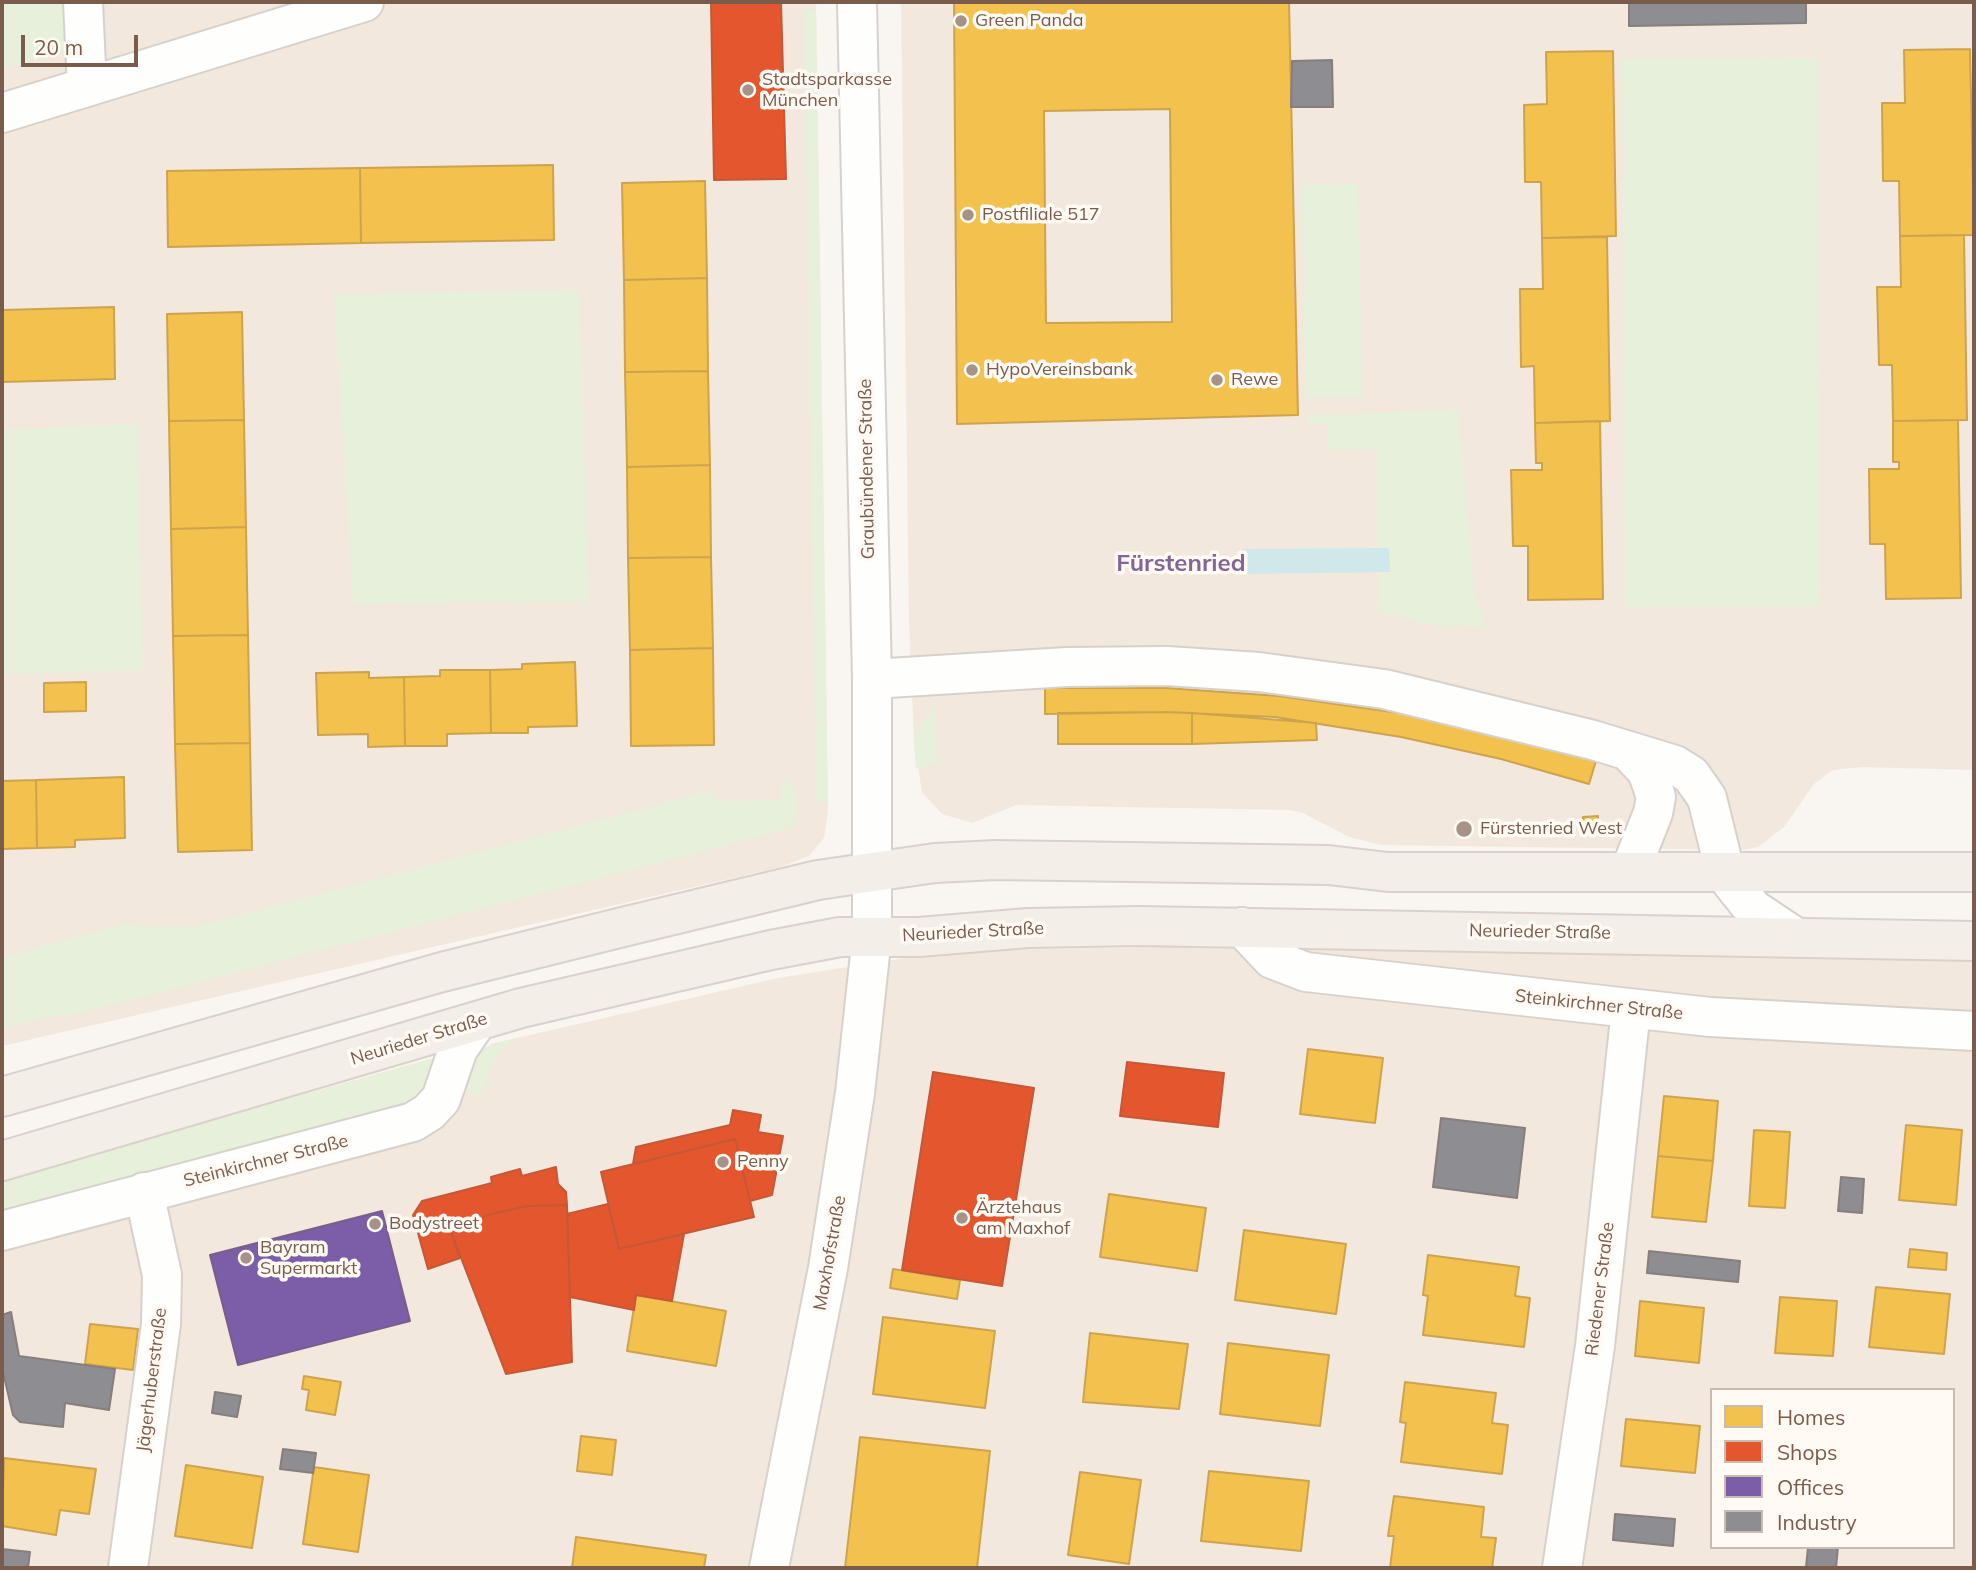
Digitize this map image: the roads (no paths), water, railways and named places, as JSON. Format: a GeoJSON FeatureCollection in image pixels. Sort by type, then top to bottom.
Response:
{"type":"FeatureCollection","features":[{"type":"Feature","properties":{"kind":"main road"},"geometry":{"type":"LineString","coordinates":[[2,1097],[442,972],[692,909],[873,870],[934,863],[1009,860],[1328,865],[1388,872],[1974,872]]}},
{"type":"Feature","properties":{"kind":"main road","name":"Neurieder Straße"},"geometry":{"type":"LineString","coordinates":[[2,1161],[543,1002],[840,937],[919,937],[1084,927],[1242,927],[1974,941]]}},
{"type":"Feature","properties":{"kind":"street"},"geometry":{"type":"LineString","coordinates":[[83,2],[88,87]]}},
{"type":"Feature","properties":{"kind":"street"},"geometry":{"type":"LineString","coordinates":[[2,113],[364,2]]}},
{"type":"Feature","properties":{"kind":"street","name":"Graubündener Straße"},"geometry":{"type":"LineString","coordinates":[[857,2],[872,679],[872,936]]}},
{"type":"Feature","properties":{"kind":"street"},"geometry":{"type":"LineString","coordinates":[[872,679],[1067,667],[1167,666],[1259,672],[1384,689],[1491,713],[1675,765],[1702,786],[1725,871],[1753,909],[1795,937]]}},
{"type":"Feature","properties":{"kind":"street"},"geometry":{"type":"LineString","coordinates":[[1629,752],[1647,771],[1656,797],[1653,813],[1630,871]]}},
{"type":"Feature","properties":{"kind":"street","name":"Steinkirchner Straße"},"geometry":{"type":"LineString","coordinates":[[1242,927],[1272,959],[1306,972],[1631,1009],[1794,1023],[1974,1031]]}},
{"type":"Feature","properties":{"kind":"street","name":"Maxhofstraße"},"geometry":{"type":"LineString","coordinates":[[769,1568],[828,1268],[855,1093],[872,936]]}},
{"type":"Feature","properties":{"kind":"street","name":"Riedener Straße"},"geometry":{"type":"LineString","coordinates":[[1562,1568],[1595,1346],[1631,1009]]}},
{"type":"Feature","properties":{"kind":"street","name":"Steinkirchner Straße"},"geometry":{"type":"LineString","coordinates":[[2,1231],[405,1125],[421,1118],[441,1099],[458,1049],[475,1023]]}},
{"type":"Feature","properties":{"kind":"street","name":"Jägerhuberstraße"},"geometry":{"type":"LineString","coordinates":[[128,1568],[162,1324],[162,1275],[144,1192]]}},
{"type":"Feature","properties":{"kind":"water"},"geometry":{"type":"Polygon","coordinates":[[[1389,548],[1390,572],[1242,574],[1242,549],[1389,548]]]}},
{"type":"Feature","properties":{"kind":"place","name":"Green Panda"},"geometry":{"type":"Point","coordinates":[961,21]}},
{"type":"Feature","properties":{"kind":"place","name":"Stadtsparkasse München"},"geometry":{"type":"Point","coordinates":[748,90]}},
{"type":"Feature","properties":{"kind":"place","name":"Postfiliale 517"},"geometry":{"type":"Point","coordinates":[968,215]}},
{"type":"Feature","properties":{"kind":"place","name":"HypoVereinsbank"},"geometry":{"type":"Point","coordinates":[972,370]}},
{"type":"Feature","properties":{"kind":"place","name":"Rewe"},"geometry":{"type":"Point","coordinates":[1217,380]}},
{"type":"Feature","properties":{"kind":"place","name":"Fürstenried West"},"geometry":{"type":"Point","coordinates":[1464,829]}},
{"type":"Feature","properties":{"kind":"place","name":"Penny"},"geometry":{"type":"Point","coordinates":[723,1162]}},
{"type":"Feature","properties":{"kind":"place","name":"Ärztehaus am Maxhof"},"geometry":{"type":"Point","coordinates":[962,1218]}},
{"type":"Feature","properties":{"kind":"place","name":"Bodystreet"},"geometry":{"type":"Point","coordinates":[375,1224]}},
{"type":"Feature","properties":{"kind":"place","name":"Bayram Supermarkt"},"geometry":{"type":"Point","coordinates":[246,1258]}},
{"type":"Feature","properties":{"kind":"district","name":"Fürstenried"},"geometry":{"type":"Point","coordinates":[1181,564]}}]}
